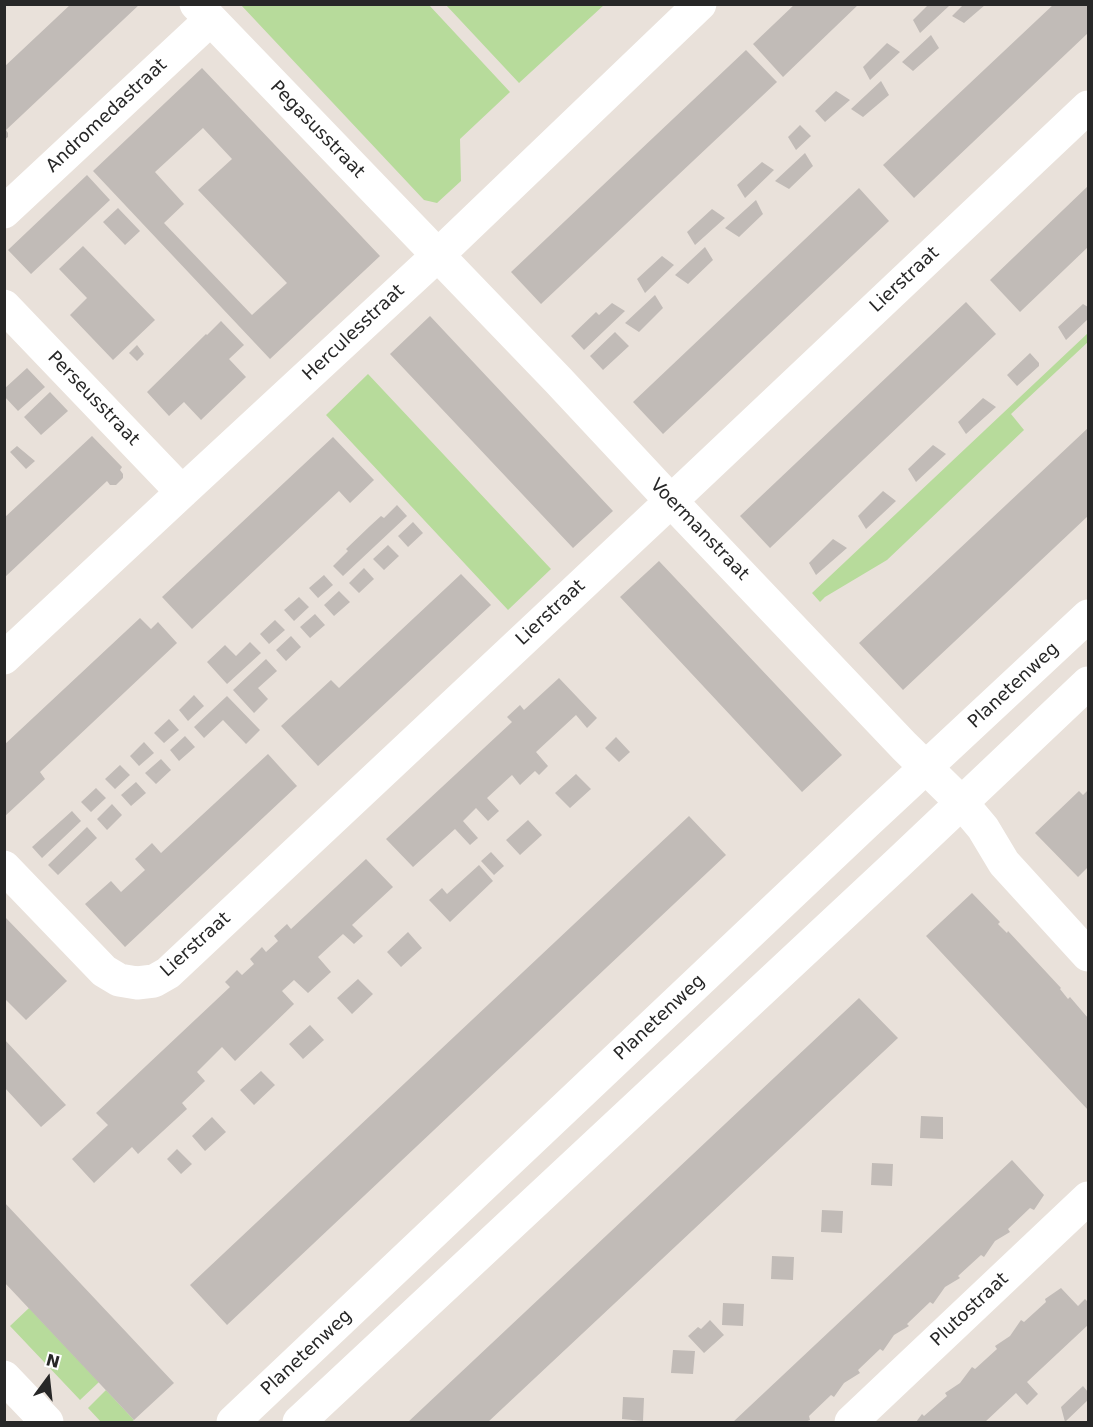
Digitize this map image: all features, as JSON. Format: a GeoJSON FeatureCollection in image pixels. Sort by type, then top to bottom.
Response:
{"type":"FeatureCollection","features":[{"type":"Feature","properties":{"kind":"street","name":"Herculesstraat"},"geometry":{"type":"LineString","coordinates":[[4,658],[438,255],[700,4]]}},
{"type":"Feature","properties":{"kind":"street","name":"Pegasusstraat"},"geometry":{"type":"LineString","coordinates":[[203,12],[438,255]]}},
{"type":"Feature","properties":{"kind":"street","name":"Andromedastraat"},"geometry":{"type":"LineString","coordinates":[[4,212],[203,12]]}},
{"type":"Feature","properties":{"kind":"street","name":"Lierstraat"},"geometry":{"type":"LineString","coordinates":[[4,867],[104,971],[119,980],[137,983],[154,981],[168,973],[1089,107]]}},
{"type":"Feature","properties":{"kind":"street","name":"Voermanstraat"},"geometry":{"type":"LineString","coordinates":[[438,255],[962,803],[983,828],[1004,863],[1089,955]]}},
{"type":"Feature","properties":{"kind":"street","name":"Perseusstraat"},"geometry":{"type":"LineString","coordinates":[[4,306],[182,492]]}},
{"type":"Feature","properties":{"kind":"street","name":"Planetenweg"},"geometry":{"type":"LineString","coordinates":[[233,1422],[926,767],[1089,616]]}},
{"type":"Feature","properties":{"kind":"street"},"geometry":{"type":"LineString","coordinates":[[299,1422],[1089,683]]}},
{"type":"Feature","properties":{"kind":"street","name":"Plutostraat"},"geometry":{"type":"LineString","coordinates":[[851,1422],[1089,1198]]}},
{"type":"Feature","properties":{"kind":"street"},"geometry":{"type":"LineString","coordinates":[[4,1377],[47,1422]]}},
{"type":"Feature","properties":{"kind":"green space"},"geometry":{"type":"Polygon","coordinates":[[[241,5],[429,5],[510,92],[460,139],[461,181],[437,203],[424,200],[241,5]]]}},
{"type":"Feature","properties":{"kind":"green space"},"geometry":{"type":"Polygon","coordinates":[[[446,5],[604,5],[519,83],[446,5]]]}},
{"type":"Feature","properties":{"kind":"green space"},"geometry":{"type":"Polygon","coordinates":[[[1088,333],[1088,342],[1011,414],[1024,430],[887,560],[820,602],[812,593],[1088,333]]]}},
{"type":"Feature","properties":{"kind":"green space"},"geometry":{"type":"Polygon","coordinates":[[[368,374],[551,569],[508,610],[326,415],[368,374]]]}},
{"type":"Feature","properties":{"kind":"green space"},"geometry":{"type":"Polygon","coordinates":[[[29,1308],[99,1382],[80,1400],[10,1326],[29,1308]]]}},
{"type":"Feature","properties":{"kind":"green space"},"geometry":{"type":"Polygon","coordinates":[[[106,1390],[134,1420],[131,1422],[101,1422],[88,1408],[106,1390]]]}},
{"type":"Feature","properties":{"kind":"building"},"geometry":{"type":"Polygon","coordinates":[[[71,4],[140,4],[6,130],[8,137],[4,140],[4,67],[71,4]]]}},
{"type":"Feature","properties":{"kind":"building"},"geometry":{"type":"Polygon","coordinates":[[[795,4],[859,4],[783,77],[753,44],[795,4]]]}},
{"type":"Feature","properties":{"kind":"building"},"geometry":{"type":"Polygon","coordinates":[[[929,4],[949,6],[920,33],[913,20],[929,4]]]}},
{"type":"Feature","properties":{"kind":"building"},"geometry":{"type":"Polygon","coordinates":[[[1054,4],[1088,4],[1088,33],[914,198],[883,165],[1054,4]]]}},
{"type":"Feature","properties":{"kind":"building"},"geometry":{"type":"Polygon","coordinates":[[[963,5],[985,5],[964,23],[952,16],[963,5]]]}},
{"type":"Feature","properties":{"kind":"building"},"geometry":{"type":"Polygon","coordinates":[[[931,35],[939,48],[913,71],[902,62],[931,35]]]}},
{"type":"Feature","properties":{"kind":"building"},"geometry":{"type":"Polygon","coordinates":[[[887,43],[900,52],[870,80],[863,67],[887,43]]]}},
{"type":"Feature","properties":{"kind":"building"},"geometry":{"type":"Polygon","coordinates":[[[746,50],[777,82],[541,304],[511,272],[746,50]]]}},
{"type":"Feature","properties":{"kind":"building"},"geometry":{"type":"Polygon","coordinates":[[[202,68],[380,256],[270,359],[93,171],[202,68]],[[203,128],[155,172],[184,204],[164,223],[252,315],[287,283],[198,190],[232,159],[203,128]]]}},
{"type":"Feature","properties":{"kind":"building"},"geometry":{"type":"Polygon","coordinates":[[[881,81],[889,95],[863,117],[851,109],[881,81]]]}},
{"type":"Feature","properties":{"kind":"building"},"geometry":{"type":"Polygon","coordinates":[[[836,91],[850,100],[825,122],[815,111],[836,91]]]}},
{"type":"Feature","properties":{"kind":"building"},"geometry":{"type":"Polygon","coordinates":[[[800,125],[811,136],[796,150],[788,137],[800,125]]]}},
{"type":"Feature","properties":{"kind":"building"},"geometry":{"type":"Polygon","coordinates":[[[805,153],[813,166],[789,189],[775,181],[805,153]]]}},
{"type":"Feature","properties":{"kind":"building"},"geometry":{"type":"Polygon","coordinates":[[[762,162],[774,170],[745,198],[737,185],[762,162]]]}},
{"type":"Feature","properties":{"kind":"building"},"geometry":{"type":"Polygon","coordinates":[[[87,175],[110,200],[31,274],[8,250],[87,175]]]}},
{"type":"Feature","properties":{"kind":"building"},"geometry":{"type":"Polygon","coordinates":[[[1088,186],[1088,247],[1020,312],[990,280],[1088,186]]]}},
{"type":"Feature","properties":{"kind":"building"},"geometry":{"type":"Polygon","coordinates":[[[859,188],[889,221],[663,434],[633,402],[859,188]]]}},
{"type":"Feature","properties":{"kind":"building"},"geometry":{"type":"Polygon","coordinates":[[[756,200],[763,214],[739,237],[725,228],[756,200]]]}},
{"type":"Feature","properties":{"kind":"building"},"geometry":{"type":"Polygon","coordinates":[[[118,208],[140,231],[125,245],[103,222],[118,208]]]}},
{"type":"Feature","properties":{"kind":"building"},"geometry":{"type":"Polygon","coordinates":[[[712,209],[725,218],[695,245],[687,232],[712,209]]]}},
{"type":"Feature","properties":{"kind":"building"},"geometry":{"type":"Polygon","coordinates":[[[83,246],[155,320],[113,360],[70,315],[87,298],[59,269],[83,246]]]}},
{"type":"Feature","properties":{"kind":"building"},"geometry":{"type":"Polygon","coordinates":[[[705,247],[713,260],[688,284],[675,275],[705,247]]]}},
{"type":"Feature","properties":{"kind":"building"},"geometry":{"type":"Polygon","coordinates":[[[662,256],[674,265],[645,293],[637,279],[662,256]]]}},
{"type":"Feature","properties":{"kind":"building"},"geometry":{"type":"Polygon","coordinates":[[[655,295],[663,308],[639,332],[625,323],[655,295]]]}},
{"type":"Feature","properties":{"kind":"building"},"geometry":{"type":"Polygon","coordinates":[[[966,302],[996,334],[770,548],[740,516],[966,302]]]}},
{"type":"Feature","properties":{"kind":"building"},"geometry":{"type":"Polygon","coordinates":[[[612,303],[625,311],[584,350],[571,336],[596,312],[599,315],[612,303]]]}},
{"type":"Feature","properties":{"kind":"building"},"geometry":{"type":"Polygon","coordinates":[[[1083,304],[1088,307],[1088,319],[1066,340],[1058,327],[1083,304]]]}},
{"type":"Feature","properties":{"kind":"building"},"geometry":{"type":"Polygon","coordinates":[[[430,316],[613,511],[573,548],[390,354],[430,316]]]}},
{"type":"Feature","properties":{"kind":"building"},"geometry":{"type":"Polygon","coordinates":[[[221,321],[244,345],[229,359],[246,377],[201,420],[184,402],[169,416],[147,392],[221,321]]]}},
{"type":"Feature","properties":{"kind":"building"},"geometry":{"type":"Polygon","coordinates":[[[615,332],[629,346],[603,370],[590,356],[615,332]]]}},
{"type":"Feature","properties":{"kind":"building"},"geometry":{"type":"Polygon","coordinates":[[[137,345],[144,354],[137,361],[129,353],[137,345]]]}},
{"type":"Feature","properties":{"kind":"building"},"geometry":{"type":"Polygon","coordinates":[[[1030,353],[1039,366],[1017,386],[1007,375],[1030,353]]]}},
{"type":"Feature","properties":{"kind":"building"},"geometry":{"type":"Polygon","coordinates":[[[27,368],[45,387],[18,411],[4,396],[4,389],[27,368]]]}},
{"type":"Feature","properties":{"kind":"building"},"geometry":{"type":"Polygon","coordinates":[[[50,392],[68,411],[41,435],[24,417],[50,392]]]}},
{"type":"Feature","properties":{"kind":"building"},"geometry":{"type":"Polygon","coordinates":[[[983,398],[996,407],[966,434],[958,422],[983,398]]]}},
{"type":"Feature","properties":{"kind":"building"},"geometry":{"type":"Polygon","coordinates":[[[1088,428],[1088,516],[903,690],[859,643],[1088,428]]]}},
{"type":"Feature","properties":{"kind":"building"},"geometry":{"type":"Polygon","coordinates":[[[92,436],[122,467],[120,470],[123,478],[116,485],[110,485],[107,481],[4,578],[4,518],[92,436]]]}},
{"type":"Feature","properties":{"kind":"building"},"geometry":{"type":"Polygon","coordinates":[[[333,437],[374,480],[350,503],[339,491],[192,629],[162,597],[333,437]]]}},
{"type":"Feature","properties":{"kind":"building"},"geometry":{"type":"Polygon","coordinates":[[[933,445],[946,454],[916,482],[908,469],[933,445]]]}},
{"type":"Feature","properties":{"kind":"building"},"geometry":{"type":"Polygon","coordinates":[[[17,446],[35,461],[26,469],[10,452],[17,446]]]}},
{"type":"Feature","properties":{"kind":"building"},"geometry":{"type":"Polygon","coordinates":[[[883,491],[896,501],[866,529],[858,516],[883,491]]]}},
{"type":"Feature","properties":{"kind":"building"},"geometry":{"type":"Polygon","coordinates":[[[397,505],[407,516],[343,576],[333,566],[348,551],[346,549],[370,526],[381,516],[384,518],[397,505]]]}},
{"type":"Feature","properties":{"kind":"building"},"geometry":{"type":"Polygon","coordinates":[[[413,522],[423,533],[408,547],[398,536],[413,522]]]}},
{"type":"Feature","properties":{"kind":"building"},"geometry":{"type":"Polygon","coordinates":[[[833,539],[847,548],[816,575],[809,563],[833,539]]]}},
{"type":"Feature","properties":{"kind":"building"},"geometry":{"type":"Polygon","coordinates":[[[388,545],[399,556],[384,570],[373,559],[388,545]]]}},
{"type":"Feature","properties":{"kind":"building"},"geometry":{"type":"Polygon","coordinates":[[[659,561],[842,755],[802,792],[620,597],[659,561]]]}},
{"type":"Feature","properties":{"kind":"building"},"geometry":{"type":"Polygon","coordinates":[[[364,568],[374,579],[359,593],[349,583],[364,568]]]}},
{"type":"Feature","properties":{"kind":"building"},"geometry":{"type":"Polygon","coordinates":[[[461,574],[491,605],[318,766],[281,726],[331,680],[339,688],[461,574]]]}},
{"type":"Feature","properties":{"kind":"building"},"geometry":{"type":"Polygon","coordinates":[[[324,575],[333,585],[318,598],[309,588],[324,575]]]}},
{"type":"Feature","properties":{"kind":"building"},"geometry":{"type":"Polygon","coordinates":[[[339,591],[350,602],[334,616],[324,605],[339,591]]]}},
{"type":"Feature","properties":{"kind":"building"},"geometry":{"type":"Polygon","coordinates":[[[299,597],[309,607],[294,621],[284,610],[299,597]]]}},
{"type":"Feature","properties":{"kind":"building"},"geometry":{"type":"Polygon","coordinates":[[[315,614],[325,625],[310,638],[300,627],[315,614]]]}},
{"type":"Feature","properties":{"kind":"building"},"geometry":{"type":"Polygon","coordinates":[[[140,618],[151,629],[158,622],[177,643],[40,772],[45,779],[4,817],[4,745],[140,618]]]}},
{"type":"Feature","properties":{"kind":"building"},"geometry":{"type":"Polygon","coordinates":[[[275,620],[285,630],[269,644],[260,634],[275,620]]]}},
{"type":"Feature","properties":{"kind":"building"},"geometry":{"type":"Polygon","coordinates":[[[291,636],[301,647],[286,661],[276,650],[291,636]]]}},
{"type":"Feature","properties":{"kind":"building"},"geometry":{"type":"Polygon","coordinates":[[[250,642],[261,653],[227,684],[207,662],[225,645],[236,656],[250,642]]]}},
{"type":"Feature","properties":{"kind":"building"},"geometry":{"type":"Polygon","coordinates":[[[266,659],[277,671],[258,688],[268,699],[254,713],[233,690],[266,659]]]}},
{"type":"Feature","properties":{"kind":"building"},"geometry":{"type":"Polygon","coordinates":[[[559,678],[597,718],[587,728],[576,715],[536,752],[548,766],[539,775],[535,771],[520,785],[512,775],[487,798],[499,811],[488,821],[476,808],[463,821],[478,838],[470,845],[455,829],[413,867],[386,839],[512,722],[507,717],[520,705],[524,710],[559,678]]]}},
{"type":"Feature","properties":{"kind":"building"},"geometry":{"type":"Polygon","coordinates":[[[194,695],[204,706],[188,721],[179,710],[194,695]]]}},
{"type":"Feature","properties":{"kind":"building"},"geometry":{"type":"Polygon","coordinates":[[[227,696],[260,730],[246,744],[223,720],[204,738],[194,727],[227,696]]]}},
{"type":"Feature","properties":{"kind":"building"},"geometry":{"type":"Polygon","coordinates":[[[169,719],[179,730],[164,743],[154,733],[169,719]]]}},
{"type":"Feature","properties":{"kind":"building"},"geometry":{"type":"Polygon","coordinates":[[[185,736],[195,747],[179,761],[170,750],[185,736]]]}},
{"type":"Feature","properties":{"kind":"building"},"geometry":{"type":"Polygon","coordinates":[[[616,737],[630,752],[619,762],[605,748],[616,737]]]}},
{"type":"Feature","properties":{"kind":"building"},"geometry":{"type":"Polygon","coordinates":[[[144,742],[154,753],[139,766],[130,756],[144,742]]]}},
{"type":"Feature","properties":{"kind":"building"},"geometry":{"type":"Polygon","coordinates":[[[268,754],[297,786],[125,947],[85,904],[111,881],[121,892],[145,870],[135,859],[152,843],[161,853],[268,754]]]}},
{"type":"Feature","properties":{"kind":"building"},"geometry":{"type":"Polygon","coordinates":[[[161,759],[171,770],[156,784],[145,773],[161,759]]]}},
{"type":"Feature","properties":{"kind":"building"},"geometry":{"type":"Polygon","coordinates":[[[120,765],[130,775],[115,789],[105,779],[120,765]]]}},
{"type":"Feature","properties":{"kind":"building"},"geometry":{"type":"Polygon","coordinates":[[[576,774],[591,789],[570,808],[555,793],[576,774]]]}},
{"type":"Feature","properties":{"kind":"building"},"geometry":{"type":"Polygon","coordinates":[[[136,782],[146,793],[131,806],[121,795],[136,782]]]}},
{"type":"Feature","properties":{"kind":"building"},"geometry":{"type":"Polygon","coordinates":[[[96,788],[106,798],[91,812],[81,802],[96,788]]]}},
{"type":"Feature","properties":{"kind":"building"},"geometry":{"type":"Polygon","coordinates":[[[1088,790],[1088,867],[1078,877],[1035,833],[1079,791],[1083,795],[1088,790]]]}},
{"type":"Feature","properties":{"kind":"building"},"geometry":{"type":"Polygon","coordinates":[[[112,804],[122,815],[107,830],[97,819],[112,804]]]}},
{"type":"Feature","properties":{"kind":"building"},"geometry":{"type":"Polygon","coordinates":[[[72,811],[81,821],[42,858],[32,847],[72,811]]]}},
{"type":"Feature","properties":{"kind":"building"},"geometry":{"type":"Polygon","coordinates":[[[689,816],[726,855],[227,1325],[190,1285],[689,816]]]}},
{"type":"Feature","properties":{"kind":"building"},"geometry":{"type":"Polygon","coordinates":[[[528,820],[542,835],[520,855],[506,840],[528,820]]]}},
{"type":"Feature","properties":{"kind":"building"},"geometry":{"type":"Polygon","coordinates":[[[87,827],[97,838],[58,875],[48,865],[87,827]]]}},
{"type":"Feature","properties":{"kind":"building"},"geometry":{"type":"Polygon","coordinates":[[[491,852],[504,866],[494,875],[481,861],[491,852]]]}},
{"type":"Feature","properties":{"kind":"building"},"geometry":{"type":"Polygon","coordinates":[[[366,859],[393,887],[352,925],[363,936],[354,944],[343,934],[318,957],[331,972],[308,993],[294,980],[282,991],[294,1004],[235,1061],[222,1047],[197,1072],[205,1081],[182,1103],[187,1109],[138,1154],[132,1147],[94,1183],[72,1159],[108,1125],[96,1113],[230,987],[225,982],[237,970],[242,975],[254,964],[250,959],[262,947],[266,952],[278,941],[274,936],[287,924],[291,929],[366,859]]]}},
{"type":"Feature","properties":{"kind":"building"},"geometry":{"type":"Polygon","coordinates":[[[479,865],[493,881],[450,922],[429,900],[442,888],[447,894],[479,865]]]}},
{"type":"Feature","properties":{"kind":"building"},"geometry":{"type":"Polygon","coordinates":[[[972,893],[1000,922],[998,924],[1007,933],[1008,931],[1061,988],[1068,999],[1070,997],[1088,1018],[1088,1110],[926,936],[972,893]]]}},
{"type":"Feature","properties":{"kind":"building"},"geometry":{"type":"Polygon","coordinates":[[[4,916],[67,981],[26,1020],[4,998],[4,916]]]}},
{"type":"Feature","properties":{"kind":"building"},"geometry":{"type":"Polygon","coordinates":[[[408,932],[422,948],[401,967],[387,952],[408,932]]]}},
{"type":"Feature","properties":{"kind":"building"},"geometry":{"type":"Polygon","coordinates":[[[358,979],[373,994],[352,1014],[337,998],[358,979]]]}},
{"type":"Feature","properties":{"kind":"building"},"geometry":{"type":"Polygon","coordinates":[[[859,998],[898,1038],[488,1422],[408,1422],[859,998]]]}},
{"type":"Feature","properties":{"kind":"building"},"geometry":{"type":"Polygon","coordinates":[[[310,1025],[324,1040],[303,1059],[289,1044],[310,1025]]]}},
{"type":"Feature","properties":{"kind":"building"},"geometry":{"type":"Polygon","coordinates":[[[4,1039],[66,1105],[41,1127],[4,1087],[4,1039]]]}},
{"type":"Feature","properties":{"kind":"building"},"geometry":{"type":"Polygon","coordinates":[[[261,1071],[275,1085],[254,1105],[240,1090],[261,1071]]]}},
{"type":"Feature","properties":{"kind":"building"},"geometry":{"type":"Polygon","coordinates":[[[921,1116],[943,1117],[943,1139],[920,1138],[921,1116]]]}},
{"type":"Feature","properties":{"kind":"building"},"geometry":{"type":"Polygon","coordinates":[[[212,1117],[226,1132],[205,1151],[192,1136],[212,1117]]]}},
{"type":"Feature","properties":{"kind":"building"},"geometry":{"type":"Polygon","coordinates":[[[177,1149],[192,1164],[181,1174],[167,1159],[177,1149]]]}},
{"type":"Feature","properties":{"kind":"building"},"geometry":{"type":"Polygon","coordinates":[[[1012,1160],[1044,1195],[1034,1210],[1030,1208],[1008,1229],[1010,1232],[995,1241],[984,1257],[981,1255],[958,1276],[960,1278],[945,1287],[933,1304],[930,1302],[907,1324],[909,1326],[894,1335],[883,1351],[880,1349],[858,1370],[860,1373],[844,1383],[834,1397],[831,1395],[809,1416],[810,1420],[805,1422],[733,1422],[1012,1160]]]}},
{"type":"Feature","properties":{"kind":"building"},"geometry":{"type":"Polygon","coordinates":[[[872,1163],[893,1164],[892,1186],[871,1185],[872,1163]]]}},
{"type":"Feature","properties":{"kind":"building"},"geometry":{"type":"Polygon","coordinates":[[[4,1202],[174,1383],[134,1420],[4,1282],[4,1202]]]}},
{"type":"Feature","properties":{"kind":"building"},"geometry":{"type":"Polygon","coordinates":[[[822,1210],[843,1211],[842,1233],[821,1232],[822,1210]]]}},
{"type":"Feature","properties":{"kind":"building"},"geometry":{"type":"Polygon","coordinates":[[[772,1256],[794,1257],[793,1280],[771,1279],[772,1256]]]}},
{"type":"Feature","properties":{"kind":"building"},"geometry":{"type":"Polygon","coordinates":[[[1061,1288],[1078,1306],[1085,1299],[1088,1302],[1088,1325],[1027,1382],[1038,1394],[1027,1405],[1016,1393],[985,1422],[916,1422],[922,1414],[924,1416],[947,1396],[945,1393],[960,1383],[972,1367],[975,1369],[997,1349],[995,1346],[1010,1336],[1021,1320],[1024,1322],[1046,1302],[1045,1299],[1061,1288]]]}},
{"type":"Feature","properties":{"kind":"building"},"geometry":{"type":"Polygon","coordinates":[[[723,1303],[744,1304],[743,1326],[722,1325],[723,1303]]]}},
{"type":"Feature","properties":{"kind":"building"},"geometry":{"type":"Polygon","coordinates":[[[710,1320],[724,1335],[704,1353],[688,1336],[698,1327],[701,1329],[710,1320]]]}},
{"type":"Feature","properties":{"kind":"building"},"geometry":{"type":"Polygon","coordinates":[[[673,1350],[695,1351],[693,1374],[671,1373],[673,1350]]]}},
{"type":"Feature","properties":{"kind":"building"},"geometry":{"type":"Polygon","coordinates":[[[1083,1386],[1088,1392],[1088,1400],[1065,1422],[1061,1407],[1083,1386]]]}},
{"type":"Feature","properties":{"kind":"building"},"geometry":{"type":"Polygon","coordinates":[[[623,1397],[644,1398],[643,1421],[622,1419],[623,1397]]]}}]}
